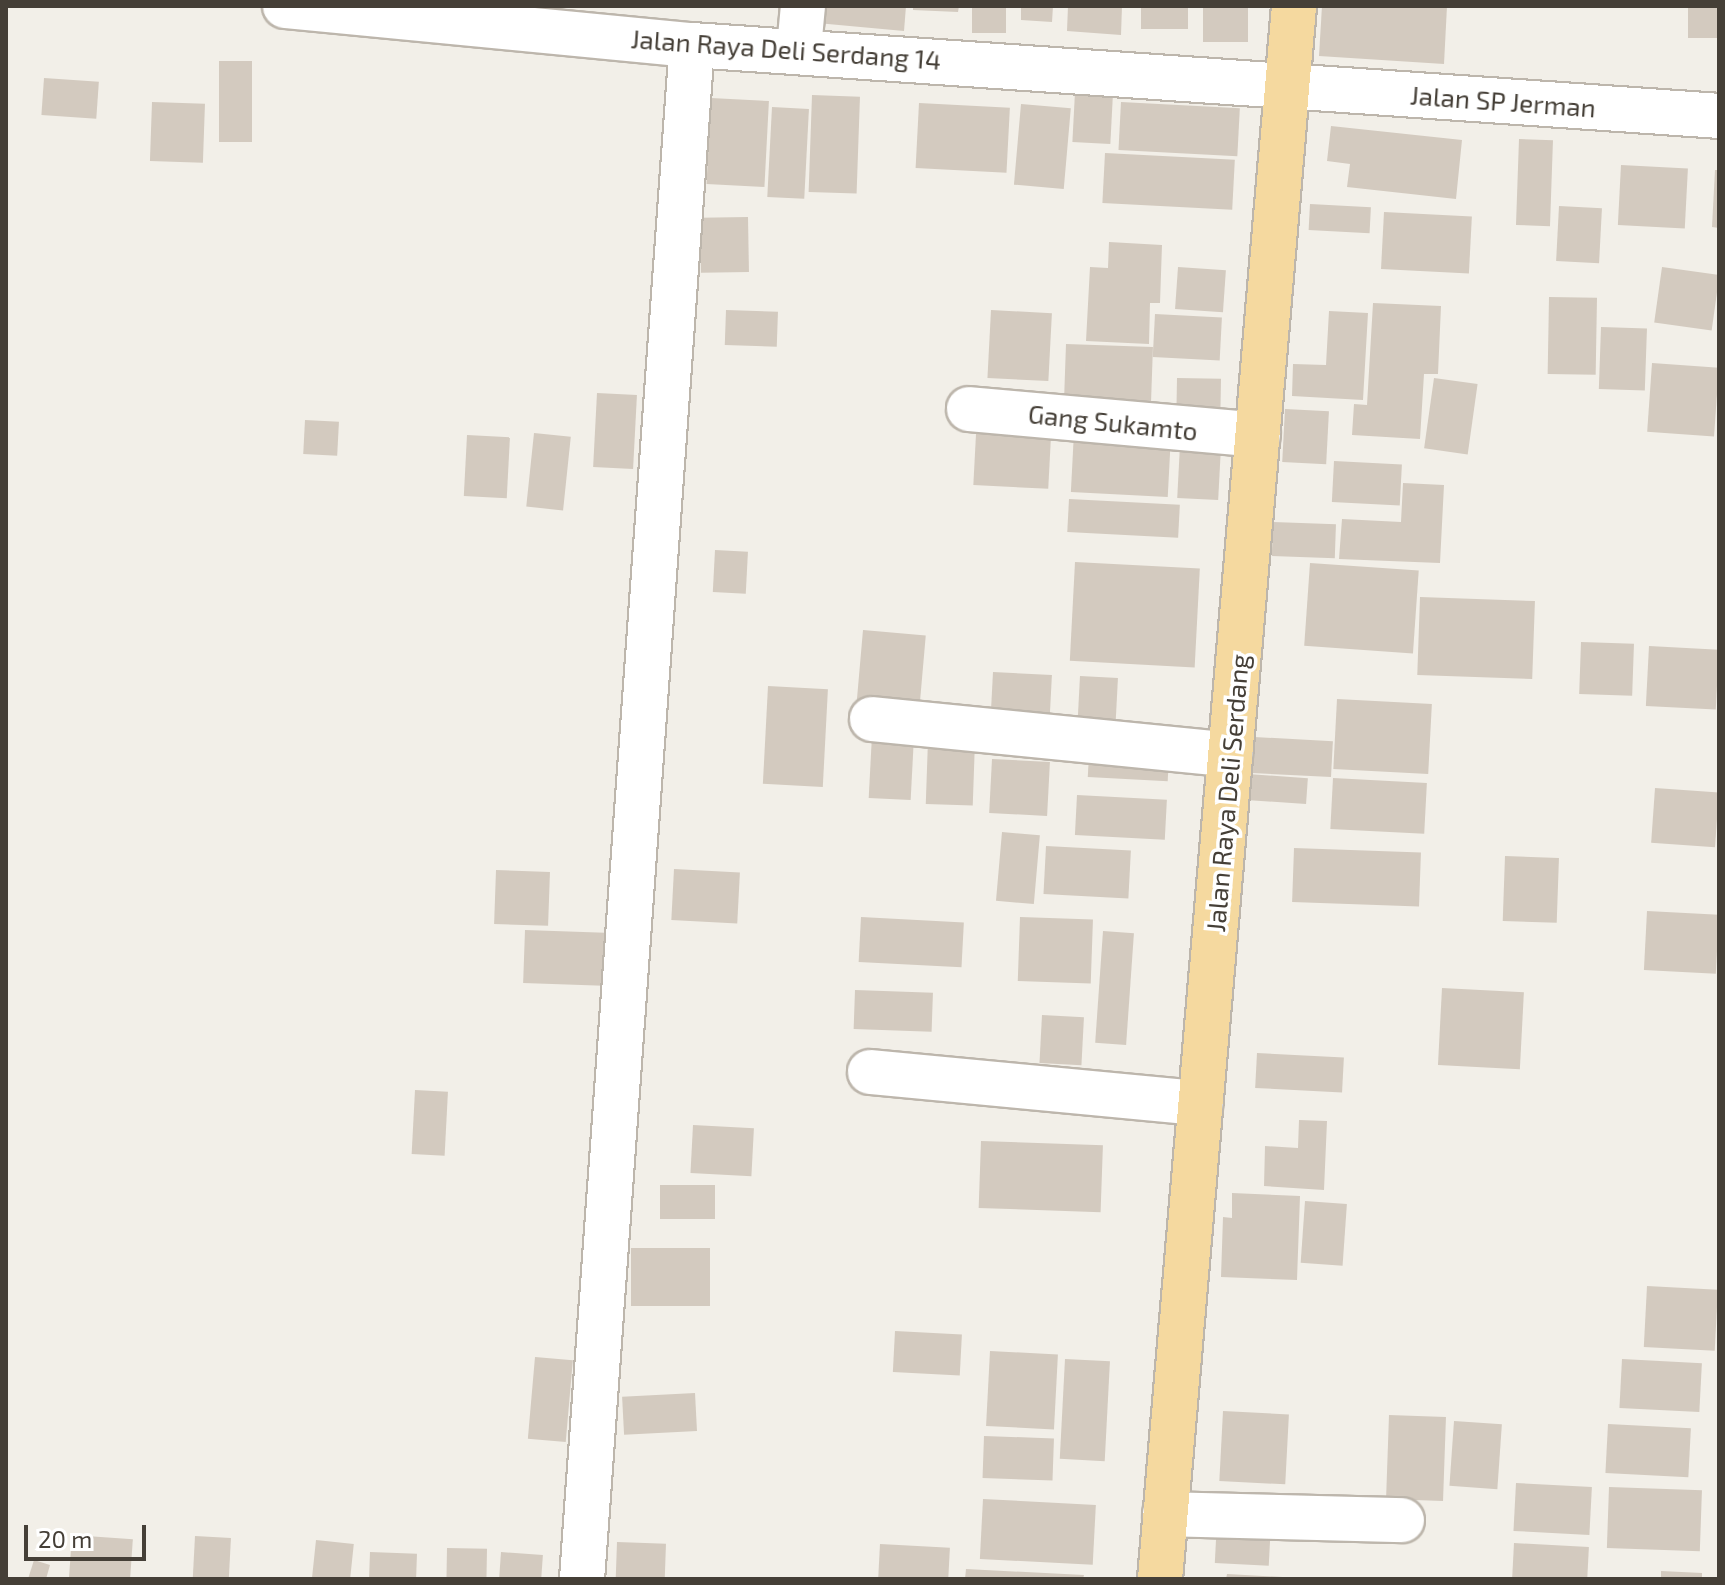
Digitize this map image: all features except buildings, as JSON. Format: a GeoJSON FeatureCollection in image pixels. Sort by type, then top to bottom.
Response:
{"type":"FeatureCollection","features":[{"type":"Feature","properties":{"kind":"main road","name":"Jalan Raya Deli Serdang"},"geometry":{"type":"LineString","coordinates":[[1160,1579],[1294,6]]}},
{"type":"Feature","properties":{"kind":"street","name":"Jalan Raya Deli Serdang 14"},"geometry":{"type":"LineString","coordinates":[[285,6],[344,8],[692,45],[801,27],[1288,86]]}},
{"type":"Feature","properties":{"kind":"street"},"geometry":{"type":"LineString","coordinates":[[582,1579],[692,45]]}},
{"type":"Feature","properties":{"kind":"street","name":"Jalan SP Jerman"},"geometry":{"type":"LineString","coordinates":[[1288,86],[1719,116]]}},
{"type":"Feature","properties":{"kind":"street","name":"Gang Sukamto"},"geometry":{"type":"LineString","coordinates":[[969,409],[1258,435]]}},
{"type":"Feature","properties":{"kind":"street"},"geometry":{"type":"LineString","coordinates":[[872,719],[1230,755]]}},
{"type":"Feature","properties":{"kind":"street"},"geometry":{"type":"LineString","coordinates":[[870,1072],[1201,1103]]}},
{"type":"Feature","properties":{"kind":"street"},"geometry":{"type":"LineString","coordinates":[[1165,1514],[1402,1520]]}}]}
